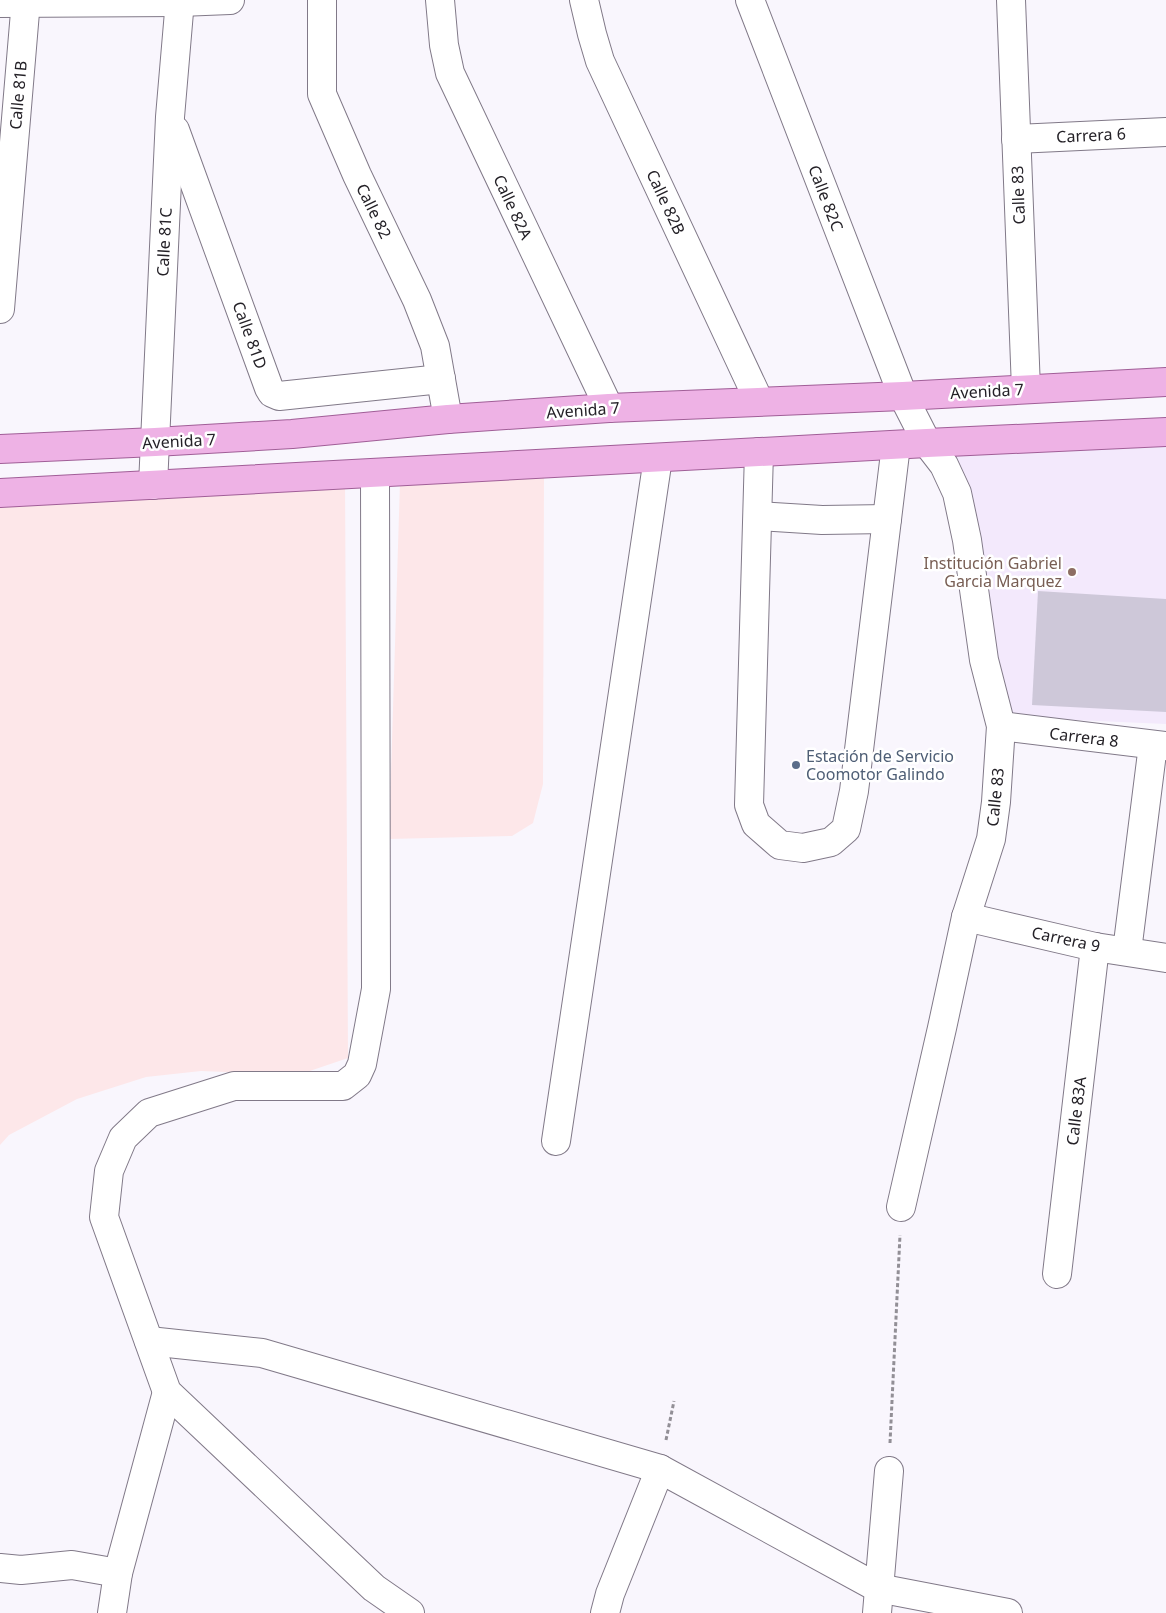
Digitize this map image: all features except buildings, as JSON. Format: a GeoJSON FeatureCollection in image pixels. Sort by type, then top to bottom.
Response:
{"type":"FeatureCollection","features":[{"type":"Feature","properties":{"kind":"main road","name":"Avenida 7"},"geometry":{"type":"LineString","coordinates":[[0,449],[292,434],[448,419],[608,408],[903,396],[1166,382]]}},
{"type":"Feature","properties":{"kind":"main road"},"geometry":{"type":"LineString","coordinates":[[0,493],[927,443],[1166,432]]}},
{"type":"Feature","properties":{"kind":"street"},"geometry":{"type":"LineString","coordinates":[[18,2],[230,0]]}},
{"type":"Feature","properties":{"kind":"street","name":"Calle 82"},"geometry":{"type":"LineString","coordinates":[[322,0],[322,94],[357,175],[417,300],[434,346],[448,419]]}},
{"type":"Feature","properties":{"kind":"street","name":"Calle 82A"},"geometry":{"type":"LineString","coordinates":[[440,0],[444,45],[450,73],[608,408]]}},
{"type":"Feature","properties":{"kind":"street","name":"Calle 82B"},"geometry":{"type":"LineString","coordinates":[[584,0],[600,60],[759,401]]}},
{"type":"Feature","properties":{"kind":"street","name":"Calle 82C"},"geometry":{"type":"LineString","coordinates":[[750,0],[903,396]]}},
{"type":"Feature","properties":{"kind":"street","name":"Calle 83"},"geometry":{"type":"LineString","coordinates":[[1011,0],[1026,389]]}},
{"type":"Feature","properties":{"kind":"street","name":"Calle 81C"},"geometry":{"type":"LineString","coordinates":[[153,485],[170,117],[180,1]]}},
{"type":"Feature","properties":{"kind":"street","name":"Calle 81B"},"geometry":{"type":"LineString","coordinates":[[0,309],[18,2]]}},
{"type":"Feature","properties":{"kind":"street","name":"Calle 81D"},"geometry":{"type":"LineString","coordinates":[[170,117],[272,392],[279,396],[441,379]]}},
{"type":"Feature","properties":{"kind":"street","name":"Carrera 6"},"geometry":{"type":"LineString","coordinates":[[1016,139],[1166,132]]}},
{"type":"Feature","properties":{"kind":"street","name":"Calle 83"},"geometry":{"type":"LineString","coordinates":[[901,1207],[966,917],[991,839],[1002,726],[984,660],[967,540],[957,493],[944,464],[927,443],[903,396]]}},
{"type":"Feature","properties":{"kind":"street"},"geometry":{"type":"LineString","coordinates":[[759,452],[749,806],[756,824],[780,845],[803,848],[831,842],[846,829],[854,791],[896,445]]}},
{"type":"Feature","properties":{"kind":"street"},"geometry":{"type":"LineString","coordinates":[[556,1141],[658,458]]}},
{"type":"Feature","properties":{"kind":"street"},"geometry":{"type":"LineString","coordinates":[[376,473],[376,989],[362,1064],[357,1074],[343,1086],[234,1086],[149,1113],[123,1138],[108,1171],[104,1217],[167,1392],[374,1588],[410,1613]]}},
{"type":"Feature","properties":{"kind":"street"},"geometry":{"type":"LineString","coordinates":[[758,516],[822,520],[887,519]]}},
{"type":"Feature","properties":{"kind":"street","name":"Carrera 8"},"geometry":{"type":"LineString","coordinates":[[1002,726],[1160,746]]}},
{"type":"Feature","properties":{"kind":"street"},"geometry":{"type":"LineString","coordinates":[[1127,951],[1160,746]]}},
{"type":"Feature","properties":{"kind":"street","name":"Carrera 9"},"geometry":{"type":"LineString","coordinates":[[966,917],[1096,947],[1166,958]]}},
{"type":"Feature","properties":{"kind":"street","name":"Calle 83A"},"geometry":{"type":"LineString","coordinates":[[1057,1274],[1096,947]]}},
{"type":"Feature","properties":{"kind":"street"},"geometry":{"type":"LineString","coordinates":[[149,1341],[262,1353],[660,1468],[877,1600],[1008,1613]]}},
{"type":"Feature","properties":{"kind":"street"},"geometry":{"type":"LineString","coordinates":[[112,1613],[118,1573],[167,1392]]}},
{"type":"Feature","properties":{"kind":"street"},"geometry":{"type":"LineString","coordinates":[[605,1613],[610,1594],[660,1468]]}},
{"type":"Feature","properties":{"kind":"street"},"geometry":{"type":"LineString","coordinates":[[877,1600],[889,1471]]}},
{"type":"Feature","properties":{"kind":"street"},"geometry":{"type":"LineString","coordinates":[[0,1568],[21,1570],[72,1565],[118,1573]]}},
{"type":"Feature","properties":{"kind":"path"},"geometry":{"type":"LineString","coordinates":[[889,1471],[901,1207]]}},
{"type":"Feature","properties":{"kind":"path"},"geometry":{"type":"LineString","coordinates":[[660,1468],[674,1401]]}},
{"type":"Feature","properties":{"kind":"shaded area","name":"Institución Gabriel Garcia Marquez"},"geometry":{"type":"Polygon","coordinates":[[[1166,438],[1166,724],[1007,717],[934,448],[1166,438]]]}},
{"type":"Feature","properties":{"kind":"shaded area"},"geometry":{"type":"Polygon","coordinates":[[[544,475],[543,784],[533,823],[512,836],[389,839],[400,482],[544,475]]]}},
{"type":"Feature","properties":{"kind":"shaded area"},"geometry":{"type":"Polygon","coordinates":[[[345,478],[348,1058],[298,1075],[201,1071],[146,1077],[77,1099],[9,1135],[0,1145],[0,508],[345,478]]]}},
{"type":"Feature","properties":{"kind":"place","name":"Institución Gabriel Garcia Marquez"},"geometry":{"type":"Point","coordinates":[1072,572]}},
{"type":"Feature","properties":{"kind":"place","name":"Estación de Servicio Coomotor Galindo"},"geometry":{"type":"Point","coordinates":[796,765]}}]}
